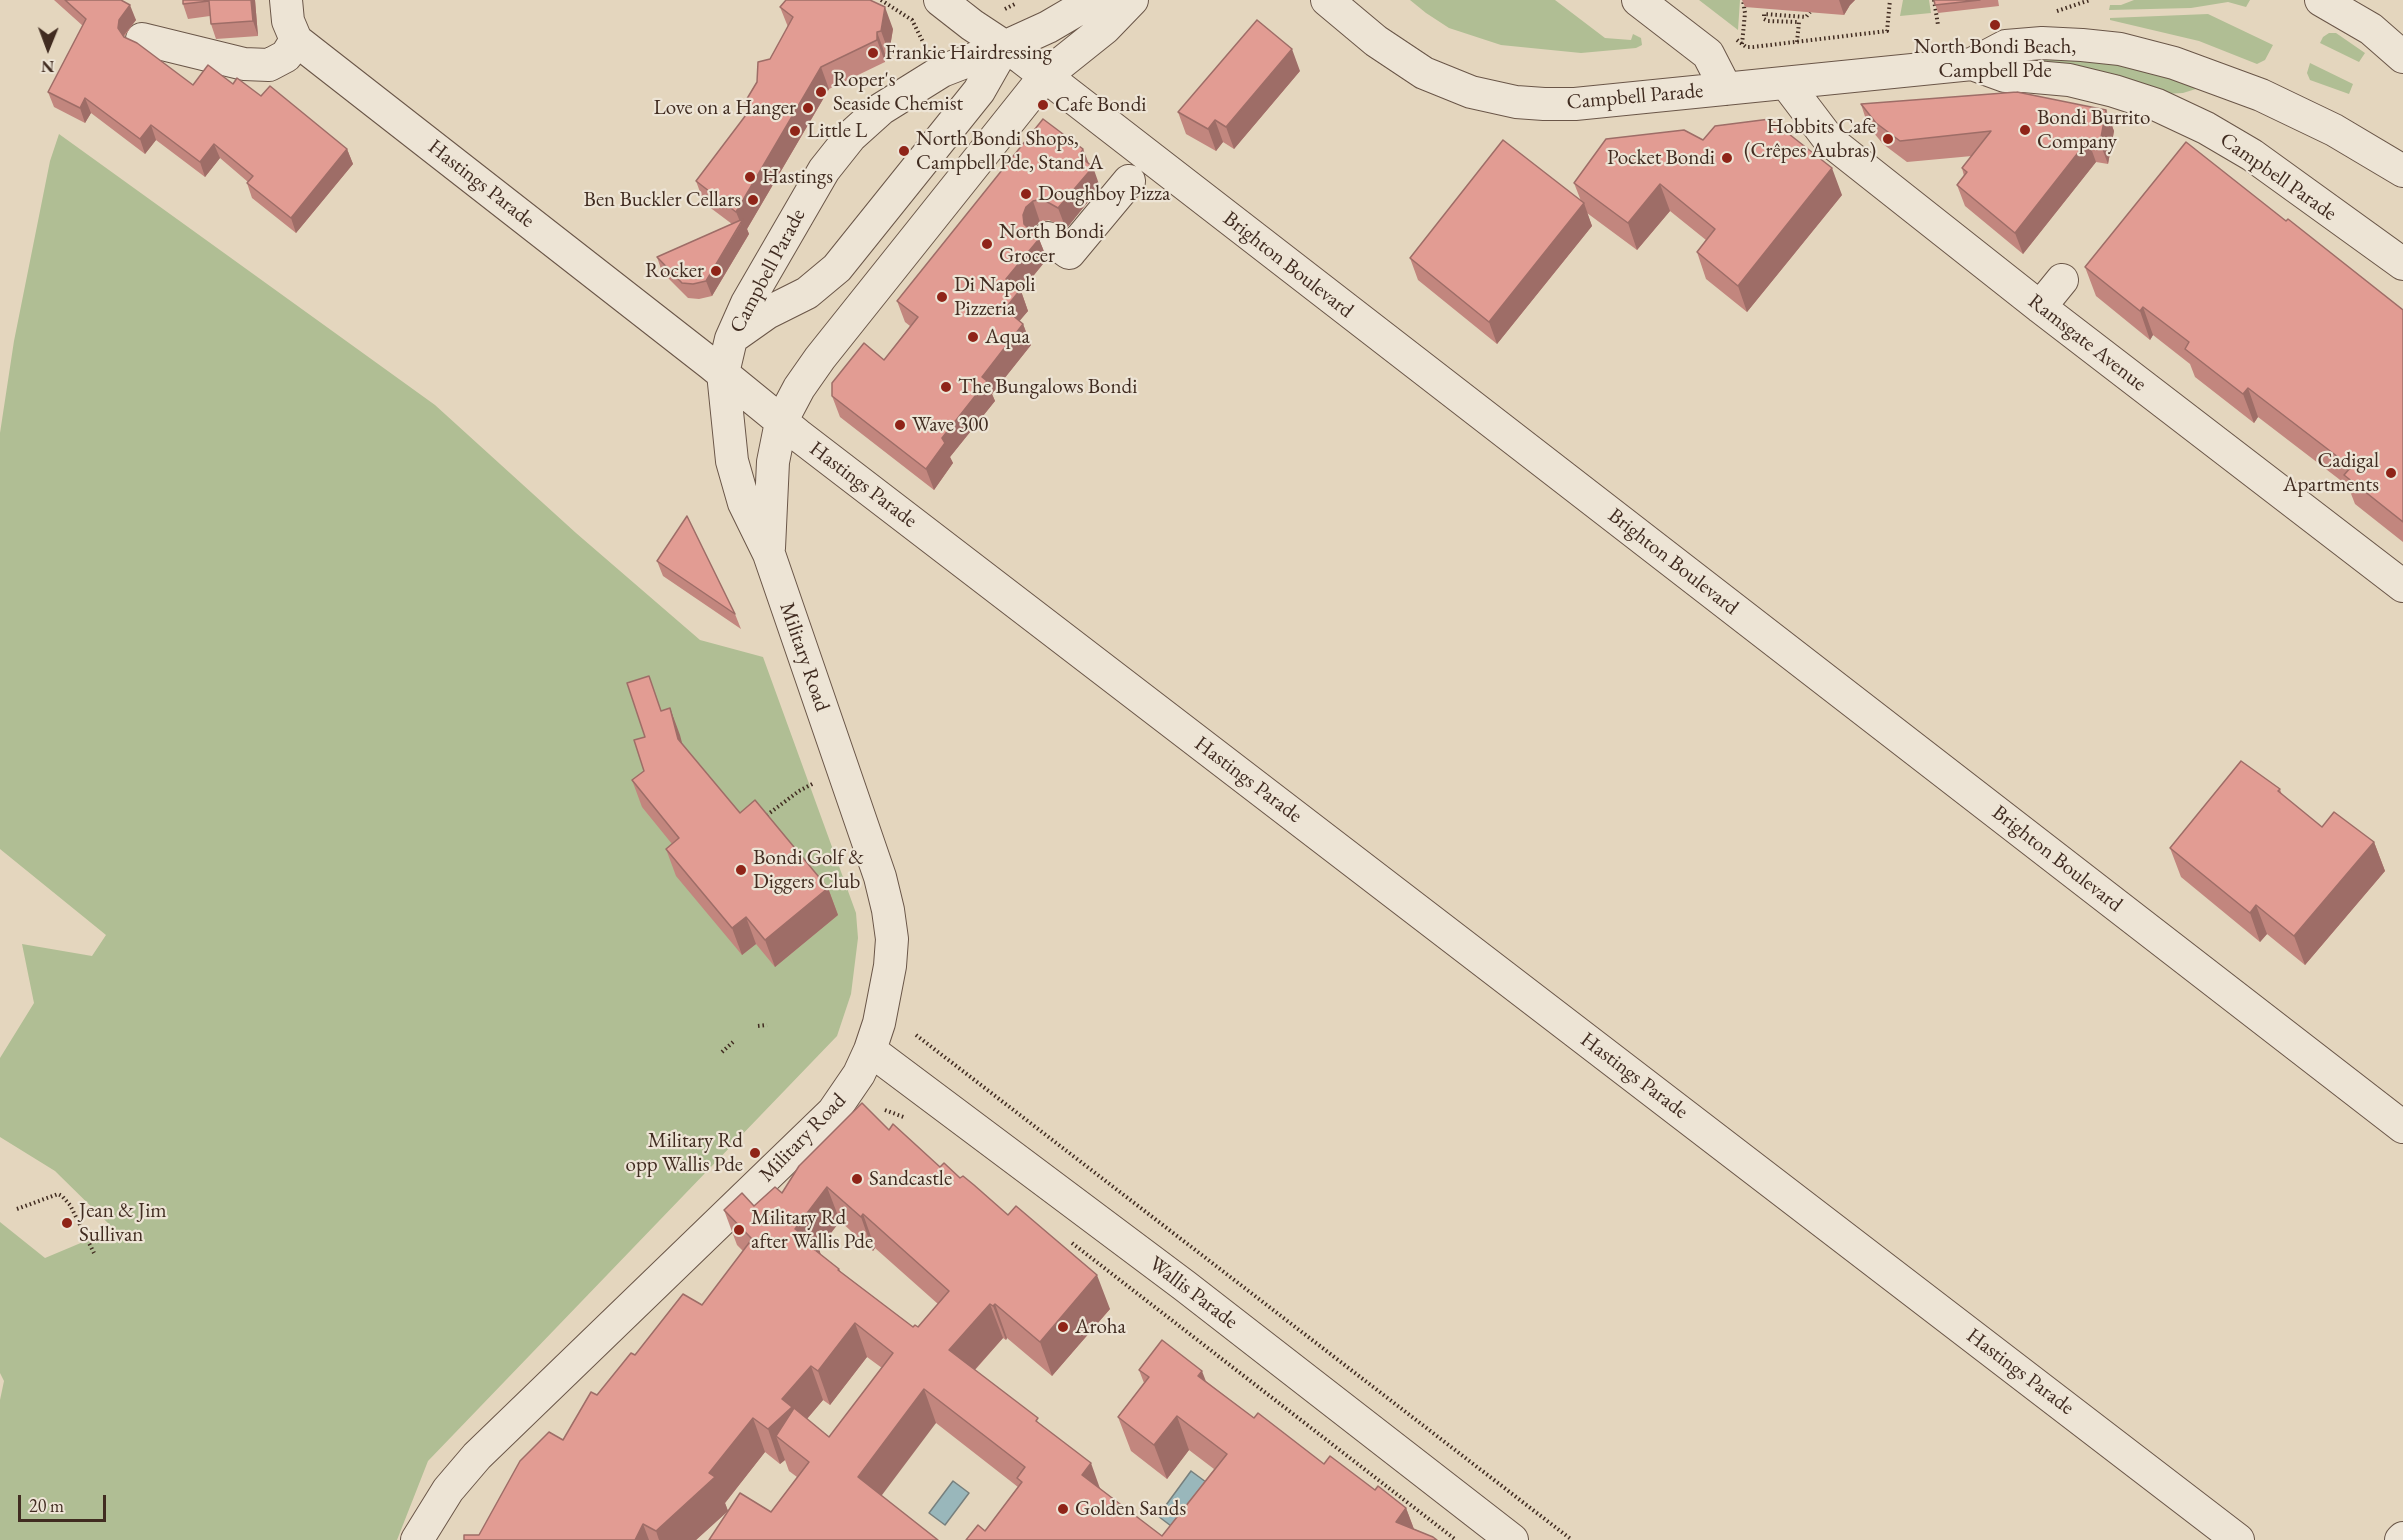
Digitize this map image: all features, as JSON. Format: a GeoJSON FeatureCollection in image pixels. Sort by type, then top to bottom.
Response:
{"type":"FeatureCollection","features":[{"type":"Feature","properties":{"kind":"street"},"geometry":{"type":"LineString","coordinates":[[141,39],[244,64],[269,65],[286,56],[296,40],[288,21],[286,0]]}},
{"type":"Feature","properties":{"kind":"street","name":"Brighton Boulevard"},"geometry":{"type":"LineString","coordinates":[[940,0],[1045,76],[2403,1127]]}},
{"type":"Feature","properties":{"kind":"street","name":"Campbell Parade"},"geometry":{"type":"LineString","coordinates":[[769,554],[744,503],[732,461],[723,374],[731,339],[747,303],[801,207],[824,170],[851,136],[881,109],[942,71],[1004,47],[1048,27],[1089,3],[1101,0]]}},
{"type":"Feature","properties":{"kind":"street"},"geometry":{"type":"LineString","coordinates":[[769,554],[773,462],[781,422],[799,388],[820,358],[1045,76],[1105,28],[1132,0]]}},
{"type":"Feature","properties":{"kind":"street","name":"Campbell Parade"},"geometry":{"type":"LineString","coordinates":[[1328,0],[1376,41],[1424,73],[1449,84],[1494,98],[1544,104],[1575,104],[1972,64],[2006,46],[2082,45],[2120,49],[2174,63],[2261,95],[2334,129],[2403,171]]}},
{"type":"Feature","properties":{"kind":"street"},"geometry":{"type":"LineString","coordinates":[[1638,0],[1708,54],[1726,89]]}},
{"type":"Feature","properties":{"kind":"street"},"geometry":{"type":"LineString","coordinates":[[2321,0],[2371,29],[2403,57]]}},
{"type":"Feature","properties":{"kind":"street","name":"Hastings Parade"},"geometry":{"type":"LineString","coordinates":[[296,40],[723,374],[781,422],[2238,1540]]}},
{"type":"Feature","properties":{"kind":"street"},"geometry":{"type":"LineString","coordinates":[[731,339],[767,314],[807,293],[837,268],[979,91],[1004,47]]}},
{"type":"Feature","properties":{"kind":"street","name":"Campbell Parade"},"geometry":{"type":"LineString","coordinates":[[1972,64],[2005,76],[2069,81],[2114,91],[2157,105],[2206,128],[2252,155],[2403,264]]}},
{"type":"Feature","properties":{"kind":"street"},"geometry":{"type":"LineString","coordinates":[[979,91],[1045,76]]}},
{"type":"Feature","properties":{"kind":"street","name":"Ramsgate Avenue"},"geometry":{"type":"LineString","coordinates":[[1786,83],[1830,141],[2040,307],[2403,586]]}},
{"type":"Feature","properties":{"kind":"street"},"geometry":{"type":"LineString","coordinates":[[1048,238],[1069,253],[1129,181]]}},
{"type":"Feature","properties":{"kind":"street"},"geometry":{"type":"LineString","coordinates":[[2040,307],[2062,280]]}},
{"type":"Feature","properties":{"kind":"street","name":"Military Road"},"geometry":{"type":"LineString","coordinates":[[417,1540],[448,1490],[477,1456],[833,1112],[859,1074],[870,1050],[879,1023],[890,966],[892,939],[888,909],[880,877],[769,554]]}},
{"type":"Feature","properties":{"kind":"street","name":"Wallis Parade"},"geometry":{"type":"LineString","coordinates":[[870,1050],[1185,1286],[1512,1540]]}},
{"type":"Feature","properties":{"kind":"path"},"geometry":{"type":"LineString","coordinates":[[1742,45],[1745,13],[1743,0]]}},
{"type":"Feature","properties":{"kind":"path"},"geometry":{"type":"LineString","coordinates":[[1730,35],[1742,45],[1752,47],[1887,31],[1890,0]]}},
{"type":"Feature","properties":{"kind":"path"},"geometry":{"type":"LineString","coordinates":[[1934,0],[1938,25]]}},
{"type":"Feature","properties":{"kind":"path"},"geometry":{"type":"LineString","coordinates":[[2057,11],[2090,0]]}},
{"type":"Feature","properties":{"kind":"path"},"geometry":{"type":"LineString","coordinates":[[1797,42],[1799,22],[1768,21],[1764,19],[1764,14],[1806,17],[1810,12]]}},
{"type":"Feature","properties":{"kind":"path"},"geometry":{"type":"LineString","coordinates":[[762,818],[814,783]]}},
{"type":"Feature","properties":{"kind":"path"},"geometry":{"type":"LineString","coordinates":[[758,1026],[767,1025]]}},
{"type":"Feature","properties":{"kind":"path"},"geometry":{"type":"LineString","coordinates":[[916,1035],[1572,1540]]}},
{"type":"Feature","properties":{"kind":"path"},"geometry":{"type":"LineString","coordinates":[[722,1052],[733,1042]]}},
{"type":"Feature","properties":{"kind":"path"},"geometry":{"type":"LineString","coordinates":[[885,1110],[914,1121]]}},
{"type":"Feature","properties":{"kind":"path"},"geometry":{"type":"LineString","coordinates":[[16,1209],[58,1194],[62,1196],[70,1205],[94,1253]]}},
{"type":"Feature","properties":{"kind":"path"},"geometry":{"type":"LineString","coordinates":[[1071,1243],[1456,1540]]}},
{"type":"Feature","properties":{"kind":"green space"},"geometry":{"type":"Polygon","coordinates":[[[1410,0],[1555,0],[1605,38],[1631,40],[1633,34],[1641,38],[1642,45],[1636,48],[1581,53],[1501,45],[1449,28],[1410,0]]]}},
{"type":"Feature","properties":{"kind":"green space"},"geometry":{"type":"Polygon","coordinates":[[[1699,0],[1740,0],[1738,30],[1699,0]]]}},
{"type":"Feature","properties":{"kind":"green space"},"geometry":{"type":"Polygon","coordinates":[[[1903,0],[1929,0],[1931,13],[1900,16],[1903,0]]]}},
{"type":"Feature","properties":{"kind":"green space"},"geometry":{"type":"Polygon","coordinates":[[[2134,0],[2250,0],[2246,7],[2228,2],[2191,8],[2109,10],[2110,5],[2121,5],[2134,0]]]}},
{"type":"Feature","properties":{"kind":"green space"},"geometry":{"type":"Polygon","coordinates":[[[2208,14],[2273,45],[2265,60],[2257,64],[2199,41],[2110,20],[2110,18],[2208,14]]]}},
{"type":"Feature","properties":{"kind":"green space"},"geometry":{"type":"Polygon","coordinates":[[[2329,33],[2336,33],[2365,53],[2359,62],[2320,43],[2329,33]]]}},
{"type":"Feature","properties":{"kind":"green space"},"geometry":{"type":"Polygon","coordinates":[[[2045,57],[2136,67],[2199,88],[2183,93],[2165,94],[2078,67],[2044,62],[2000,62],[2045,57]]]}},
{"type":"Feature","properties":{"kind":"green space"},"geometry":{"type":"Polygon","coordinates":[[[2310,63],[2353,84],[2349,94],[2310,80],[2307,73],[2310,63]]]}},
{"type":"Feature","properties":{"kind":"green space"},"geometry":{"type":"Polygon","coordinates":[[[59,134],[435,405],[576,533],[700,640],[763,657],[856,913],[858,938],[851,994],[837,1036],[428,1461],[397,1540],[0,1540],[0,1400],[4,1381],[0,1373],[0,1222],[45,1258],[114,1229],[55,1171],[0,1137],[0,1058],[34,1003],[22,944],[92,956],[106,935],[0,849],[0,433],[14,341],[50,161],[59,134]]]}},
{"type":"Feature","properties":{"kind":"water"},"geometry":{"type":"Polygon","coordinates":[[[1191,1471],[1210,1485],[1175,1529],[1158,1516],[1191,1471]]]}},
{"type":"Feature","properties":{"kind":"water"},"geometry":{"type":"Polygon","coordinates":[[[953,1481],[969,1493],[945,1525],[929,1513],[953,1481]]]}},
{"type":"Feature","properties":{"kind":"building"},"geometry":{"type":"Polygon","coordinates":[[[65,0],[121,0],[130,5],[119,20],[118,28],[124,37],[137,43],[193,85],[208,65],[233,84],[237,78],[261,96],[270,86],[347,149],[291,218],[247,183],[253,176],[214,144],[200,162],[151,125],[140,139],[85,98],[80,108],[48,92],[86,19],[65,0]]]}},
{"type":"Feature","properties":{"kind":"building"},"geometry":{"type":"Polygon","coordinates":[[[183,0],[251,0],[253,21],[211,24],[209,1],[183,4],[183,0]]]}},
{"type":"Feature","properties":{"kind":"building"},"geometry":{"type":"Polygon","coordinates":[[[786,0],[870,0],[885,7],[881,31],[877,32],[877,40],[821,67],[736,212],[696,181],[752,107],[745,102],[757,82],[758,62],[770,59],[793,17],[780,7],[786,0]]]}},
{"type":"Feature","properties":{"kind":"building"},"geometry":{"type":"Polygon","coordinates":[[[1934,0],[1980,0],[1935,5],[1934,0]]]}},
{"type":"Feature","properties":{"kind":"building"},"geometry":{"type":"Polygon","coordinates":[[[1257,20],[1292,49],[1226,127],[1215,120],[1208,129],[1178,112],[1257,20]]]}},
{"type":"Feature","properties":{"kind":"building"},"geometry":{"type":"Polygon","coordinates":[[[2017,92],[2106,110],[2100,143],[2088,140],[2015,233],[1957,185],[1967,172],[1962,168],[1991,131],[1900,141],[1876,123],[1861,104],[2017,92]]]}},
{"type":"Feature","properties":{"kind":"building"},"geometry":{"type":"Polygon","coordinates":[[[1043,119],[1083,149],[1079,156],[1093,167],[1058,208],[1042,199],[1033,201],[1026,207],[1023,215],[1024,224],[1039,239],[1006,279],[1020,290],[1005,309],[1023,324],[982,377],[987,381],[942,438],[945,443],[926,469],[832,396],[832,383],[864,343],[884,360],[918,317],[897,301],[1043,119]]]}},
{"type":"Feature","properties":{"kind":"building"},"geometry":{"type":"Polygon","coordinates":[[[1770,119],[1832,168],[1738,286],[1697,252],[1715,229],[1660,184],[1628,223],[1574,183],[1606,139],[1684,130],[1703,140],[1715,126],[1770,119]]]}},
{"type":"Feature","properties":{"kind":"building"},"geometry":{"type":"Polygon","coordinates":[[[1503,140],[1584,203],[1489,322],[1410,258],[1503,140]]]}},
{"type":"Feature","properties":{"kind":"building"},"geometry":{"type":"Polygon","coordinates":[[[2186,142],[2403,310],[2403,522],[2344,475],[2351,467],[2248,388],[2243,394],[2185,349],[2189,342],[2143,307],[2140,311],[2085,267],[2186,142]]]}},
{"type":"Feature","properties":{"kind":"building"},"geometry":{"type":"Polygon","coordinates":[[[743,219],[706,281],[693,284],[682,283],[657,257],[743,219]]]}},
{"type":"Feature","properties":{"kind":"building"},"geometry":{"type":"Polygon","coordinates":[[[687,516],[735,614],[657,561],[687,516]]]}},
{"type":"Feature","properties":{"kind":"building","name":"Bondi Golf & Diggers Club"},"geometry":{"type":"Polygon","coordinates":[[[649,676],[661,711],[670,708],[678,739],[740,813],[755,800],[828,888],[765,940],[746,917],[732,928],[666,849],[679,838],[632,780],[644,771],[634,740],[645,737],[627,683],[649,676]]]}},
{"type":"Feature","properties":{"kind":"building"},"geometry":{"type":"Polygon","coordinates":[[[2241,761],[2280,789],[2278,791],[2322,827],[2334,812],[2374,842],[2294,936],[2256,905],[2250,913],[2170,848],[2241,761]]]}},
{"type":"Feature","properties":{"kind":"building"},"geometry":{"type":"Polygon","coordinates":[[[862,1103],[889,1130],[893,1124],[940,1167],[944,1163],[960,1178],[963,1176],[1008,1215],[1016,1206],[1097,1275],[1040,1342],[995,1304],[993,1306],[990,1304],[949,1350],[1038,1418],[1036,1421],[1091,1463],[1082,1475],[1162,1536],[1227,1454],[1177,1416],[1154,1445],[1118,1417],[1149,1377],[1139,1370],[1162,1340],[1202,1371],[1198,1376],[1254,1418],[1258,1413],[1324,1464],[1330,1456],[1375,1490],[1378,1486],[1406,1508],[1396,1522],[1437,1540],[966,1540],[978,1525],[985,1531],[1022,1482],[1017,1478],[1025,1467],[924,1389],[858,1477],[938,1540],[709,1540],[740,1493],[771,1512],[809,1462],[776,1436],[794,1408],[829,1437],[893,1353],[855,1323],[818,1371],[811,1366],[782,1399],[792,1407],[768,1429],[753,1418],[709,1473],[715,1477],[656,1531],[643,1524],[635,1540],[464,1540],[464,1535],[479,1535],[520,1461],[549,1432],[563,1440],[591,1392],[597,1395],[631,1353],[635,1355],[683,1294],[702,1305],[752,1239],[724,1210],[742,1193],[754,1206],[775,1187],[782,1193],[799,1166],[862,1103]],[[827,1187],[795,1229],[818,1246],[815,1250],[838,1270],[913,1327],[915,1325],[918,1327],[949,1291],[863,1214],[861,1217],[827,1187]]]}},
{"type":"Feature","properties":{"kind":"place","name":"North Bondi Beach, Campbell Pde"},"geometry":{"type":"Point","coordinates":[1995,25]}},
{"type":"Feature","properties":{"kind":"place","name":"Frankie Hairdressing"},"geometry":{"type":"Point","coordinates":[873,53]}},
{"type":"Feature","properties":{"kind":"place","name":"Roper's Seaside Chemist"},"geometry":{"type":"Point","coordinates":[821,92]}},
{"type":"Feature","properties":{"kind":"place","name":"Cafe Bondi"},"geometry":{"type":"Point","coordinates":[1043,105]}},
{"type":"Feature","properties":{"kind":"place","name":"Love on a Hanger"},"geometry":{"type":"Point","coordinates":[808,108]}},
{"type":"Feature","properties":{"kind":"place","name":"Bondi Burrito Company"},"geometry":{"type":"Point","coordinates":[2025,130]}},
{"type":"Feature","properties":{"kind":"place","name":"Little L"},"geometry":{"type":"Point","coordinates":[795,131]}},
{"type":"Feature","properties":{"kind":"place","name":"Hobbits Cafe (Crêpes Aubras)"},"geometry":{"type":"Point","coordinates":[1888,139]}},
{"type":"Feature","properties":{"kind":"place","name":"North Bondi Shops, Campbell Pde, Stand A"},"geometry":{"type":"Point","coordinates":[904,151]}},
{"type":"Feature","properties":{"kind":"place","name":"Pocket Bondi"},"geometry":{"type":"Point","coordinates":[1727,158]}},
{"type":"Feature","properties":{"kind":"place","name":"Hastings"},"geometry":{"type":"Point","coordinates":[750,177]}},
{"type":"Feature","properties":{"kind":"place","name":"Doughboy Pizza"},"geometry":{"type":"Point","coordinates":[1026,194]}},
{"type":"Feature","properties":{"kind":"place","name":"Ben Buckler Cellars"},"geometry":{"type":"Point","coordinates":[753,200]}},
{"type":"Feature","properties":{"kind":"place","name":"North Bondi Grocer"},"geometry":{"type":"Point","coordinates":[987,244]}},
{"type":"Feature","properties":{"kind":"place","name":"Rocker"},"geometry":{"type":"Point","coordinates":[716,271]}},
{"type":"Feature","properties":{"kind":"place","name":"Di Napoli Pizzeria"},"geometry":{"type":"Point","coordinates":[942,297]}},
{"type":"Feature","properties":{"kind":"place","name":"Aqua"},"geometry":{"type":"Point","coordinates":[973,337]}},
{"type":"Feature","properties":{"kind":"place","name":"The Bungalows Bondi"},"geometry":{"type":"Point","coordinates":[946,387]}},
{"type":"Feature","properties":{"kind":"place","name":"Wave 300"},"geometry":{"type":"Point","coordinates":[900,425]}},
{"type":"Feature","properties":{"kind":"place","name":"Cadigal Apartments"},"geometry":{"type":"Point","coordinates":[2391,473]}},
{"type":"Feature","properties":{"kind":"place","name":"Bondi Golf & Diggers Club"},"geometry":{"type":"Point","coordinates":[741,870]}},
{"type":"Feature","properties":{"kind":"place","name":"Military Rd opp Wallis Pde"},"geometry":{"type":"Point","coordinates":[755,1153]}},
{"type":"Feature","properties":{"kind":"place","name":"Sandcastle"},"geometry":{"type":"Point","coordinates":[857,1179]}},
{"type":"Feature","properties":{"kind":"place","name":"Jean & Jim Sullivan"},"geometry":{"type":"Point","coordinates":[67,1223]}},
{"type":"Feature","properties":{"kind":"place","name":"Military Rd after Wallis Pde"},"geometry":{"type":"Point","coordinates":[739,1230]}},
{"type":"Feature","properties":{"kind":"place","name":"Aroha"},"geometry":{"type":"Point","coordinates":[1063,1327]}},
{"type":"Feature","properties":{"kind":"place","name":"Golden Sands"},"geometry":{"type":"Point","coordinates":[1063,1509]}}]}
